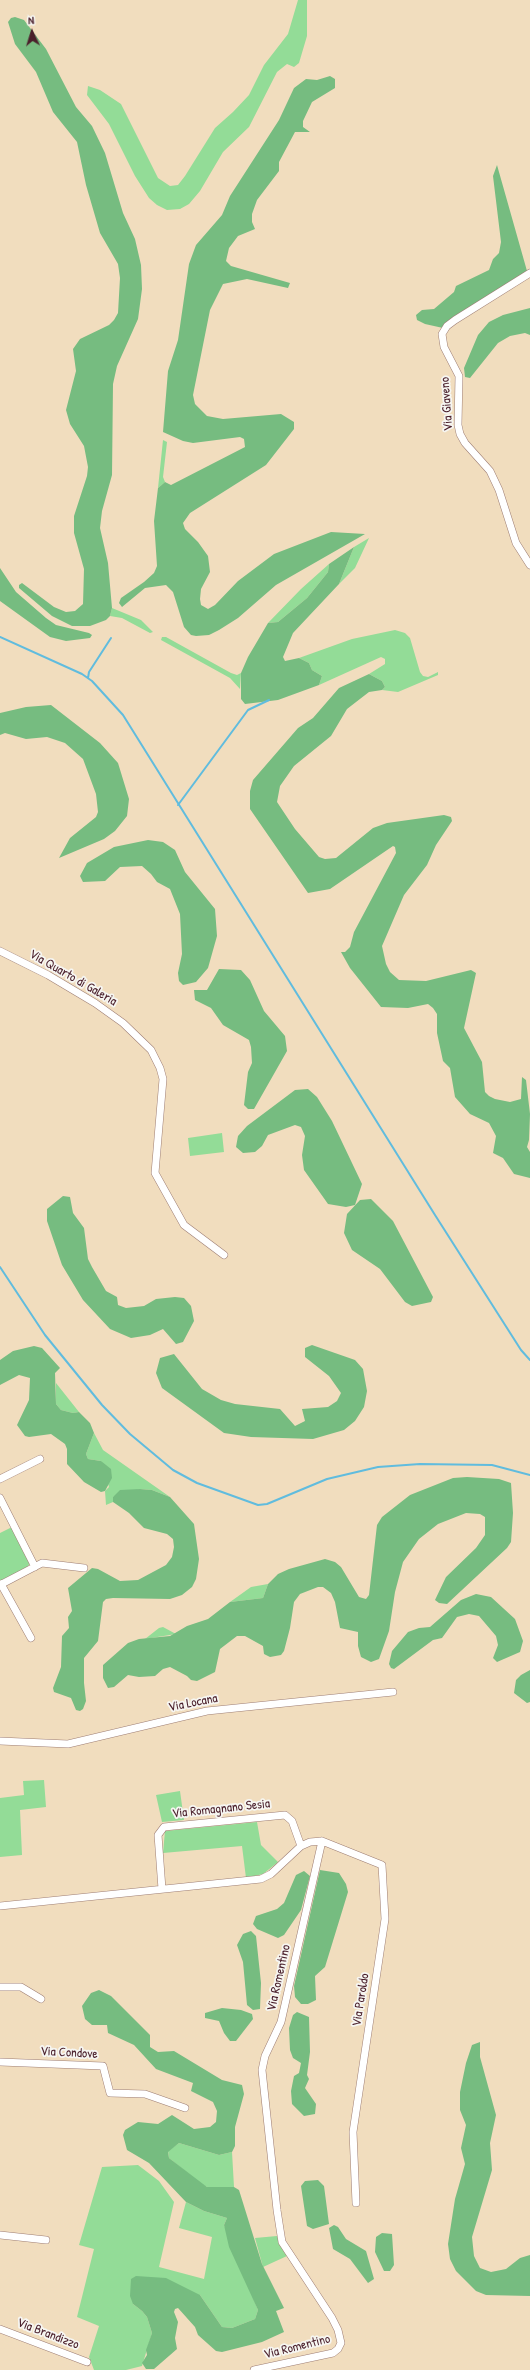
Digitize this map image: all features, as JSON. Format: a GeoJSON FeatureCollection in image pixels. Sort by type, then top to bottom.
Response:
{"type":"FeatureCollection","features":[{"type":"Feature","properties":{"kind":"street","name":"Via Giaveno"},"geometry":{"type":"LineString","coordinates":[[530,273],[454,320],[447,326],[442,334],[444,347],[459,376],[458,425],[460,434],[465,443],[490,471],[499,490],[516,543],[530,565]]}},
{"type":"Feature","properties":{"kind":"street","name":"Via Quarto di Galeria"},"geometry":{"type":"LineString","coordinates":[[0,951],[48,975],[95,1002],[123,1023],[151,1050],[160,1068],[163,1079],[155,1172],[184,1225],[224,1255]]}},
{"type":"Feature","properties":{"kind":"street"},"geometry":{"type":"LineString","coordinates":[[0,1479],[40,1459]]}},
{"type":"Feature","properties":{"kind":"street"},"geometry":{"type":"LineString","coordinates":[[0,1498],[35,1566]]}},
{"type":"Feature","properties":{"kind":"street"},"geometry":{"type":"LineString","coordinates":[[31,1638],[1,1585],[35,1566],[47,1563],[84,1568]]}},
{"type":"Feature","properties":{"kind":"street","name":"Via Locana"},"geometry":{"type":"LineString","coordinates":[[0,1741],[68,1744],[207,1711],[393,1692]]}},
{"type":"Feature","properties":{"kind":"street","name":"Via Romagnano Sesia"},"geometry":{"type":"LineString","coordinates":[[162,1889],[158,1834],[164,1827],[285,1815],[292,1821],[301,1846]]}},
{"type":"Feature","properties":{"kind":"street"},"geometry":{"type":"LineString","coordinates":[[0,1906],[261,1879],[271,1874],[301,1846],[310,1842],[322,1841]]}},
{"type":"Feature","properties":{"kind":"street","name":"Via Paroldo"},"geometry":{"type":"LineString","coordinates":[[322,1841],[382,1865],[385,1919],[353,2132],[356,2203]]}},
{"type":"Feature","properties":{"kind":"street","name":"Via Romentino"},"geometry":{"type":"LineString","coordinates":[[254,2370],[333,2353],[338,2349],[340,2343],[338,2330],[332,2318],[282,2242],[276,2210],[262,2070],[265,2056],[281,2022],[322,1841]]}},
{"type":"Feature","properties":{"kind":"street"},"geometry":{"type":"LineString","coordinates":[[0,1987],[21,1987],[40,1999]]}},
{"type":"Feature","properties":{"kind":"street","name":"Via Condove"},"geometry":{"type":"LineString","coordinates":[[0,2062],[103,2066],[110,2093],[146,2094],[186,2108]]}},
{"type":"Feature","properties":{"kind":"street"},"geometry":{"type":"LineString","coordinates":[[0,2235],[46,2240]]}},
{"type":"Feature","properties":{"kind":"street","name":"Via Brandizzo"},"geometry":{"type":"LineString","coordinates":[[0,2329],[87,2362]]}},
{"type":"Feature","properties":{"kind":"green space"},"geometry":{"type":"Polygon","coordinates":[[[298,0],[307,0],[307,36],[299,63],[294,67],[287,64],[277,72],[249,127],[223,152],[200,191],[189,204],[180,209],[167,210],[157,205],[149,198],[135,176],[109,124],[87,95],[88,86],[100,90],[121,104],[158,178],[170,186],[178,185],[215,128],[249,95],[264,65],[288,34],[298,0]]]}},
{"type":"Feature","properties":{"kind":"green space"},"geometry":{"type":"Polygon","coordinates":[[[15,17],[24,20],[46,49],[76,107],[92,126],[105,153],[123,213],[135,239],[141,265],[142,289],[138,319],[117,366],[113,384],[112,475],[102,511],[100,528],[108,563],[112,608],[110,616],[106,620],[90,626],[72,626],[52,616],[19,588],[19,585],[22,583],[54,607],[66,612],[75,611],[83,604],[84,569],[74,533],[74,516],[87,476],[88,467],[84,446],[70,424],[66,410],[76,371],[73,349],[80,339],[109,325],[114,320],[118,313],[120,278],[118,264],[100,233],[86,185],[77,142],[53,112],[36,72],[15,44],[8,22],[11,18],[15,17]]]}},
{"type":"Feature","properties":{"kind":"green space"},"geometry":{"type":"Polygon","coordinates":[[[330,76],[335,79],[335,88],[312,102],[303,121],[303,127],[310,132],[295,132],[279,162],[279,171],[257,200],[252,214],[252,222],[255,229],[238,236],[229,248],[226,261],[231,266],[290,283],[288,288],[247,279],[223,284],[210,310],[193,395],[195,404],[207,416],[223,419],[281,414],[294,422],[294,429],[266,465],[190,513],[183,523],[185,529],[198,542],[208,556],[210,572],[201,589],[200,599],[201,605],[208,609],[215,605],[238,581],[274,554],[331,532],[365,534],[276,585],[238,618],[219,630],[209,635],[191,635],[184,627],[173,592],[166,585],[145,588],[122,607],[119,603],[121,598],[154,573],[157,566],[154,521],[158,488],[165,482],[171,485],[245,447],[244,439],[240,437],[193,443],[183,441],[163,432],[168,371],[178,340],[189,264],[196,245],[222,215],[230,196],[279,120],[294,88],[306,79],[317,80],[330,76]]]}},
{"type":"Feature","properties":{"kind":"green space"},"geometry":{"type":"Polygon","coordinates":[[[497,165],[527,271],[443,328],[425,324],[417,320],[416,315],[422,310],[434,309],[454,292],[456,286],[489,270],[493,259],[499,253],[501,242],[493,176],[497,165]]]}},
{"type":"Feature","properties":{"kind":"green space"},"geometry":{"type":"Polygon","coordinates":[[[530,308],[530,335],[525,333],[510,336],[498,343],[470,378],[465,377],[464,368],[478,335],[489,322],[503,315],[530,308]]]}},
{"type":"Feature","properties":{"kind":"green space"},"geometry":{"type":"Polygon","coordinates":[[[163,440],[167,442],[163,477],[165,482],[158,488],[163,440]]]}},
{"type":"Feature","properties":{"kind":"green space"},"geometry":{"type":"Polygon","coordinates":[[[369,538],[355,568],[339,584],[354,547],[369,538]]]}},
{"type":"Feature","properties":{"kind":"green space"},"geometry":{"type":"Polygon","coordinates":[[[354,547],[339,584],[293,633],[283,657],[285,661],[299,658],[309,663],[312,670],[322,676],[319,685],[278,700],[245,704],[241,699],[241,673],[248,657],[268,623],[278,622],[307,598],[328,572],[329,564],[354,547]]]}},
{"type":"Feature","properties":{"kind":"green space"},"geometry":{"type":"Polygon","coordinates":[[[329,564],[328,572],[307,598],[278,622],[268,623],[301,589],[329,564]]]}},
{"type":"Feature","properties":{"kind":"green space"},"geometry":{"type":"Polygon","coordinates":[[[0,568],[16,592],[46,618],[56,625],[89,633],[92,635],[90,638],[66,641],[50,637],[0,601],[0,568]]]}},
{"type":"Feature","properties":{"kind":"green space"},"geometry":{"type":"Polygon","coordinates":[[[112,608],[141,620],[153,632],[150,633],[122,618],[110,616],[112,608]]]}},
{"type":"Feature","properties":{"kind":"green space"},"geometry":{"type":"Polygon","coordinates":[[[395,630],[405,633],[410,638],[420,672],[423,676],[428,677],[438,672],[438,675],[398,692],[382,690],[385,687],[382,681],[369,674],[385,664],[385,659],[381,657],[319,685],[322,676],[312,670],[309,663],[299,658],[352,639],[395,630]]]}},
{"type":"Feature","properties":{"kind":"green space"},"geometry":{"type":"Polygon","coordinates":[[[162,637],[166,637],[231,673],[237,675],[241,673],[240,689],[230,678],[161,640],[162,637]]]}},
{"type":"Feature","properties":{"kind":"green space"},"geometry":{"type":"Polygon","coordinates":[[[369,674],[382,681],[385,687],[382,690],[369,692],[347,709],[331,736],[294,766],[280,786],[277,802],[295,829],[319,857],[325,859],[336,858],[373,828],[387,823],[444,815],[451,817],[452,821],[436,845],[427,865],[404,895],[382,946],[386,964],[390,972],[399,980],[426,981],[471,970],[476,973],[464,1028],[482,1062],[485,1092],[489,1096],[495,1099],[510,1102],[521,1099],[522,1077],[526,1080],[530,1114],[529,1140],[527,1147],[530,1152],[530,1178],[514,1174],[503,1158],[493,1153],[496,1136],[489,1123],[470,1114],[455,1097],[450,1068],[443,1061],[437,1033],[437,1014],[433,1008],[428,1004],[408,1008],[381,1007],[350,968],[341,952],[345,952],[350,947],[354,932],[396,853],[395,847],[393,846],[330,889],[308,893],[250,809],[250,791],[253,780],[298,728],[313,718],[339,688],[369,674]]]}},
{"type":"Feature","properties":{"kind":"green space"},"geometry":{"type":"Polygon","coordinates":[[[51,705],[100,743],[118,763],[129,799],[127,816],[115,831],[104,839],[59,858],[70,838],[96,817],[98,812],[96,794],[83,759],[65,743],[47,737],[26,739],[5,733],[0,735],[0,713],[26,707],[51,705]]]}},
{"type":"Feature","properties":{"kind":"green space"},"geometry":{"type":"Polygon","coordinates":[[[148,840],[163,842],[175,850],[185,872],[215,909],[217,936],[208,968],[196,982],[183,985],[179,981],[178,973],[182,954],[180,914],[170,889],[157,882],[142,866],[120,867],[105,881],[83,882],[80,876],[87,863],[114,847],[148,840]]]}},
{"type":"Feature","properties":{"kind":"green space"},"geometry":{"type":"Polygon","coordinates":[[[219,969],[241,970],[250,980],[264,1011],[285,1036],[287,1051],[254,1109],[248,1109],[244,1105],[248,1072],[252,1063],[249,1040],[223,1025],[211,1008],[195,1000],[194,990],[207,990],[219,969]]]}},
{"type":"Feature","properties":{"kind":"green space"},"geometry":{"type":"Polygon","coordinates":[[[308,1089],[317,1097],[332,1121],[362,1184],[355,1205],[346,1207],[328,1204],[304,1170],[302,1155],[305,1136],[301,1127],[295,1125],[268,1135],[262,1146],[255,1152],[243,1153],[236,1147],[238,1136],[247,1126],[295,1090],[308,1089]]]}},
{"type":"Feature","properties":{"kind":"green space"},"geometry":{"type":"Polygon","coordinates":[[[222,1133],[224,1152],[190,1156],[188,1138],[222,1133]]]}},
{"type":"Feature","properties":{"kind":"green space"},"geometry":{"type":"Polygon","coordinates":[[[63,1196],[70,1197],[73,1213],[84,1228],[88,1259],[92,1267],[106,1291],[117,1297],[118,1305],[126,1308],[144,1306],[156,1299],[175,1297],[184,1298],[191,1306],[194,1321],[183,1342],[176,1344],[163,1329],[150,1335],[131,1338],[110,1329],[83,1300],[62,1265],[47,1221],[47,1209],[63,1196]]]}},
{"type":"Feature","properties":{"kind":"green space"},"geometry":{"type":"Polygon","coordinates":[[[371,1199],[393,1221],[433,1297],[431,1302],[412,1306],[405,1302],[380,1269],[352,1250],[344,1233],[347,1214],[360,1200],[371,1199]]]}},
{"type":"Feature","properties":{"kind":"green space"},"geometry":{"type":"Polygon","coordinates":[[[312,1345],[355,1360],[363,1369],[367,1391],[364,1407],[355,1421],[344,1430],[313,1439],[251,1437],[224,1433],[162,1388],[156,1373],[160,1358],[174,1354],[202,1389],[221,1400],[235,1404],[280,1409],[295,1426],[305,1421],[302,1409],[328,1407],[337,1401],[341,1393],[329,1376],[305,1357],[305,1348],[312,1345]]]}},
{"type":"Feature","properties":{"kind":"green space"},"geometry":{"type":"Polygon","coordinates":[[[34,1346],[42,1348],[60,1368],[55,1373],[56,1404],[61,1410],[73,1413],[79,1412],[90,1423],[94,1433],[86,1454],[88,1459],[101,1461],[111,1469],[112,1478],[105,1491],[101,1492],[84,1482],[67,1464],[67,1449],[65,1444],[51,1434],[29,1437],[25,1436],[17,1425],[29,1400],[30,1378],[19,1375],[0,1385],[0,1360],[13,1351],[34,1346]]]}},
{"type":"Feature","properties":{"kind":"green space"},"geometry":{"type":"Polygon","coordinates":[[[56,1383],[79,1412],[73,1413],[61,1410],[56,1404],[56,1383]]]}},
{"type":"Feature","properties":{"kind":"green space"},"geometry":{"type":"Polygon","coordinates":[[[94,1433],[103,1450],[170,1497],[152,1490],[140,1489],[113,1497],[113,1502],[106,1505],[105,1491],[109,1487],[101,1461],[88,1459],[86,1454],[94,1433]]]}},
{"type":"Feature","properties":{"kind":"green space"},"geometry":{"type":"Polygon","coordinates":[[[467,1477],[499,1479],[511,1483],[513,1513],[511,1542],[507,1548],[447,1604],[439,1603],[435,1600],[446,1577],[476,1548],[485,1535],[485,1517],[480,1514],[466,1513],[438,1524],[419,1539],[403,1562],[395,1592],[389,1631],[379,1659],[371,1662],[361,1657],[358,1646],[358,1632],[340,1628],[335,1602],[331,1593],[323,1587],[318,1587],[300,1594],[294,1602],[290,1628],[284,1651],[281,1655],[270,1657],[264,1654],[263,1646],[245,1636],[237,1636],[220,1649],[215,1672],[197,1681],[191,1680],[187,1676],[170,1667],[163,1669],[155,1676],[139,1677],[128,1675],[114,1687],[108,1688],[103,1678],[103,1665],[128,1643],[139,1639],[170,1636],[187,1626],[208,1619],[230,1602],[263,1598],[268,1584],[278,1574],[289,1569],[325,1559],[335,1562],[341,1567],[359,1597],[366,1599],[369,1595],[377,1525],[382,1517],[410,1495],[453,1478],[467,1477]]]}},
{"type":"Feature","properties":{"kind":"green space"},"geometry":{"type":"Polygon","coordinates":[[[120,1490],[152,1490],[170,1497],[194,1524],[199,1559],[196,1579],[192,1587],[182,1595],[170,1599],[113,1598],[106,1599],[103,1602],[98,1641],[84,1658],[86,1701],[83,1709],[80,1711],[76,1710],[71,1698],[54,1692],[53,1688],[61,1667],[62,1636],[69,1628],[68,1617],[72,1611],[68,1588],[92,1568],[98,1569],[120,1581],[138,1580],[166,1565],[172,1557],[174,1547],[173,1539],[167,1534],[144,1528],[129,1513],[113,1502],[113,1497],[120,1490]]]}},
{"type":"Feature","properties":{"kind":"green space"},"geometry":{"type":"Polygon","coordinates":[[[12,1527],[30,1561],[28,1567],[0,1582],[0,1533],[12,1527]]]}},
{"type":"Feature","properties":{"kind":"green space"},"geometry":{"type":"Polygon","coordinates":[[[268,1584],[263,1598],[230,1602],[251,1587],[268,1584]]]}},
{"type":"Feature","properties":{"kind":"green space"},"geometry":{"type":"Polygon","coordinates":[[[476,1594],[491,1597],[515,1619],[523,1641],[520,1652],[497,1662],[493,1658],[498,1645],[496,1636],[479,1616],[469,1614],[457,1617],[442,1638],[433,1640],[394,1669],[391,1668],[389,1664],[392,1651],[408,1632],[419,1628],[430,1627],[461,1600],[476,1594]]]}},
{"type":"Feature","properties":{"kind":"green space"},"geometry":{"type":"Polygon","coordinates":[[[163,1627],[176,1634],[145,1639],[159,1628],[163,1627]]]}},
{"type":"Feature","properties":{"kind":"green space"},"geometry":{"type":"Polygon","coordinates":[[[530,1670],[530,1702],[527,1703],[514,1693],[516,1680],[530,1670]]]}},
{"type":"Feature","properties":{"kind":"green space"},"geometry":{"type":"Polygon","coordinates":[[[44,1780],[46,1807],[20,1810],[22,1855],[0,1857],[0,1798],[24,1795],[23,1781],[44,1780]]]}},
{"type":"Feature","properties":{"kind":"green space"},"geometry":{"type":"Polygon","coordinates":[[[180,1791],[184,1820],[162,1822],[156,1795],[180,1791]]]}},
{"type":"Feature","properties":{"kind":"green space"},"geometry":{"type":"Polygon","coordinates":[[[257,1822],[261,1845],[278,1862],[263,1874],[246,1878],[242,1846],[163,1853],[165,1831],[257,1822]]]}},
{"type":"Feature","properties":{"kind":"green space"},"geometry":{"type":"Polygon","coordinates":[[[320,1870],[339,1873],[346,1884],[348,1892],[325,1967],[315,1976],[316,2000],[308,2004],[301,2004],[295,1997],[294,1986],[320,1870]]]}},
{"type":"Feature","properties":{"kind":"green space"},"geometry":{"type":"Polygon","coordinates":[[[304,1871],[310,1876],[301,1910],[284,1935],[278,1938],[257,1929],[253,1924],[256,1916],[277,1909],[284,1903],[296,1875],[304,1871]]]}},
{"type":"Feature","properties":{"kind":"green space"},"geometry":{"type":"Polygon","coordinates":[[[251,1931],[256,1936],[261,1983],[260,2009],[253,2010],[247,2005],[243,1962],[237,1945],[243,1934],[251,1931]]]}},
{"type":"Feature","properties":{"kind":"green space"},"geometry":{"type":"Polygon","coordinates":[[[99,1990],[111,1996],[150,2035],[150,2047],[158,2052],[174,2051],[222,2080],[242,2085],[244,2094],[235,2127],[235,2146],[232,2152],[219,2155],[179,2143],[168,2152],[169,2158],[207,2187],[234,2187],[239,2190],[262,2264],[284,2308],[276,2311],[284,2332],[262,2342],[222,2352],[216,2351],[198,2335],[195,2327],[178,2308],[175,2309],[174,2312],[178,2322],[175,2338],[177,2349],[154,2369],[146,2369],[142,2363],[147,2355],[146,2350],[152,2333],[147,2317],[133,2304],[130,2296],[131,2279],[136,2276],[166,2278],[200,2295],[222,2327],[232,2328],[255,2319],[258,2310],[229,2247],[224,2225],[227,2218],[204,2211],[186,2202],[149,2163],[127,2150],[123,2135],[125,2130],[138,2122],[158,2124],[172,2115],[194,2129],[210,2127],[216,2122],[217,2111],[213,2102],[191,2091],[193,2083],[156,2069],[134,2045],[108,2033],[107,2025],[92,2025],[85,2019],[82,2006],[91,1993],[99,1990]]]}},
{"type":"Feature","properties":{"kind":"green space"},"geometry":{"type":"Polygon","coordinates":[[[222,2008],[241,2010],[252,2014],[253,2019],[236,2041],[230,2041],[224,2033],[219,2021],[205,2018],[205,2013],[222,2008]]]}},
{"type":"Feature","properties":{"kind":"green space"},"geometry":{"type":"Polygon","coordinates":[[[297,2012],[309,2017],[310,2052],[307,2075],[309,2079],[305,2088],[316,2104],[315,2114],[304,2116],[292,2104],[291,2091],[294,2076],[299,2073],[301,2063],[293,2058],[290,2050],[289,2028],[293,2015],[297,2012]]]}},
{"type":"Feature","properties":{"kind":"green space"},"geometry":{"type":"Polygon","coordinates":[[[480,2042],[480,2057],[496,2115],[490,2143],[492,2170],[472,2237],[474,2256],[480,2268],[491,2272],[506,2269],[520,2258],[530,2255],[530,2296],[486,2295],[476,2291],[456,2271],[450,2259],[448,2244],[455,2199],[465,2164],[461,2148],[466,2125],[460,2110],[460,2092],[466,2063],[472,2045],[480,2042]]]}},
{"type":"Feature","properties":{"kind":"green space"},"geometry":{"type":"Polygon","coordinates":[[[179,2143],[219,2155],[232,2152],[234,2187],[207,2187],[201,2184],[169,2158],[168,2151],[179,2143]]]}},
{"type":"Feature","properties":{"kind":"green space"},"geometry":{"type":"Polygon","coordinates":[[[138,2165],[159,2181],[174,2202],[159,2267],[204,2279],[212,2237],[179,2228],[186,2202],[204,2211],[227,2218],[224,2225],[258,2310],[255,2319],[232,2328],[222,2327],[200,2295],[133,2304],[147,2317],[152,2333],[142,2366],[126,2370],[94,2370],[89,2357],[99,2326],[77,2317],[94,2249],[79,2245],[102,2167],[138,2165]]]}},
{"type":"Feature","properties":{"kind":"green space"},"geometry":{"type":"Polygon","coordinates":[[[318,2180],[324,2186],[329,2224],[313,2229],[307,2226],[301,2186],[305,2181],[318,2180]]]}},
{"type":"Feature","properties":{"kind":"green space"},"geometry":{"type":"Polygon","coordinates":[[[334,2225],[338,2227],[346,2239],[366,2251],[374,2279],[368,2283],[350,2259],[333,2249],[329,2228],[334,2225]]]}},
{"type":"Feature","properties":{"kind":"green space"},"geometry":{"type":"Polygon","coordinates":[[[382,2233],[392,2234],[394,2265],[390,2271],[384,2271],[375,2252],[376,2237],[382,2233]]]}},
{"type":"Feature","properties":{"kind":"green space"},"geometry":{"type":"Polygon","coordinates":[[[277,2236],[287,2256],[263,2267],[255,2238],[277,2236]]]}},
{"type":"Feature","properties":{"kind":"waterway"},"geometry":{"type":"LineString","coordinates":[[0,637],[82,674],[92,681],[123,715],[435,1215],[521,1350],[530,1360]]}},
{"type":"Feature","properties":{"kind":"waterway"},"geometry":{"type":"LineString","coordinates":[[88,678],[89,672],[111,638]]}},
{"type":"Feature","properties":{"kind":"waterway"},"geometry":{"type":"LineString","coordinates":[[178,805],[248,710],[269,700]]}},
{"type":"Feature","properties":{"kind":"waterway"},"geometry":{"type":"LineString","coordinates":[[0,1267],[45,1335],[102,1405],[130,1434],[173,1470],[197,1483],[258,1505],[267,1504],[327,1479],[378,1467],[420,1464],[492,1465],[530,1475]]}}]}
